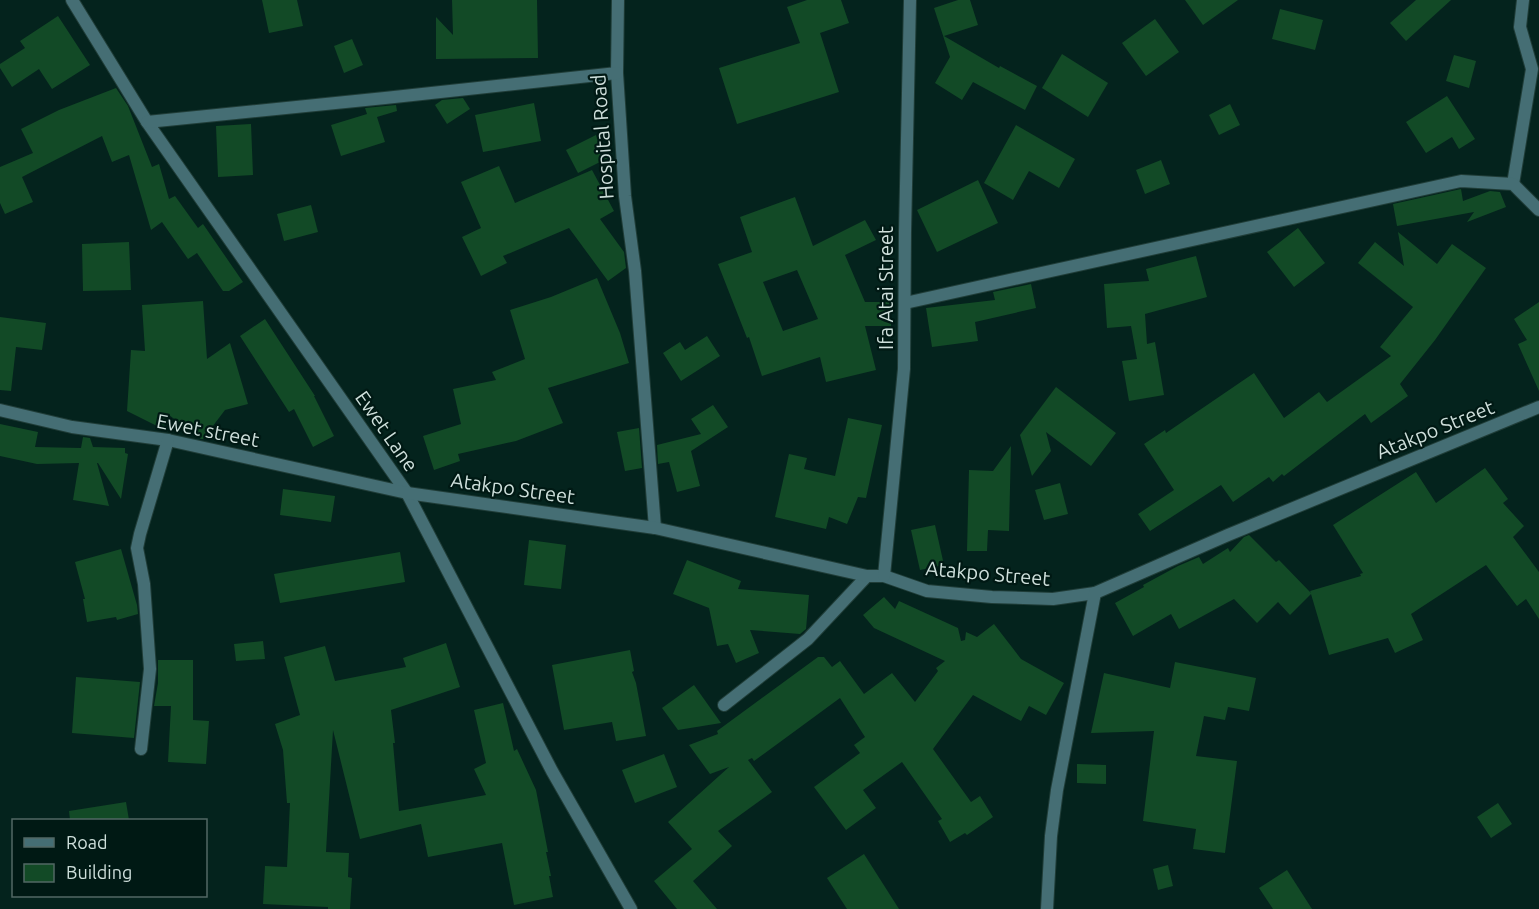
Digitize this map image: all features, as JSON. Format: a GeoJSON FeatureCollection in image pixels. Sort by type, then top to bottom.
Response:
{"type":"FeatureCollection","features":[{"type":"Feature","properties":{"kind":"street","name":"Ewet Lane"},"geometry":{"type":"LineString","coordinates":[[72,0],[147,122],[407,493],[552,771],[631,909]]}},
{"type":"Feature","properties":{"kind":"street","name":"Hospital Road"},"geometry":{"type":"LineString","coordinates":[[618,0],[617,73],[625,196],[635,271],[655,528]]}},
{"type":"Feature","properties":{"kind":"street","name":"Ifa Atai Street"},"geometry":{"type":"LineString","coordinates":[[884,576],[904,369],[910,0]]}},
{"type":"Feature","properties":{"kind":"street"},"geometry":{"type":"LineString","coordinates":[[1513,184],[1532,69],[1520,27],[1523,0]]}},
{"type":"Feature","properties":{"kind":"street"},"geometry":{"type":"LineString","coordinates":[[147,122],[617,73]]}},
{"type":"Feature","properties":{"kind":"street"},"geometry":{"type":"LineString","coordinates":[[905,303],[1461,181],[1513,184],[1539,210]]}},
{"type":"Feature","properties":{"kind":"street","name":"Atakpo Street"},"geometry":{"type":"LineString","coordinates":[[407,493],[655,528],[867,576],[884,576],[927,591],[992,597],[1053,599],[1095,593],[1228,535],[1539,407]]}},
{"type":"Feature","properties":{"kind":"street","name":"Ewet street"},"geometry":{"type":"LineString","coordinates":[[0,410],[72,427],[168,440],[407,493]]}},
{"type":"Feature","properties":{"kind":"street"},"geometry":{"type":"LineString","coordinates":[[141,749],[150,669],[144,584],[137,548],[168,440]]}},
{"type":"Feature","properties":{"kind":"street"},"geometry":{"type":"LineString","coordinates":[[724,705],[808,639],[867,576]]}},
{"type":"Feature","properties":{"kind":"street"},"geometry":{"type":"LineString","coordinates":[[1047,909],[1051,836],[1057,790],[1095,593]]}},
{"type":"Feature","properties":{"kind":"building"},"geometry":{"type":"Polygon","coordinates":[[[262,0],[297,0],[303,26],[269,33],[262,0]]]}},
{"type":"Feature","properties":{"kind":"building"},"geometry":{"type":"Polygon","coordinates":[[[452,0],[537,0],[538,58],[436,59],[436,17],[453,35],[452,0]]]}},
{"type":"Feature","properties":{"kind":"building"},"geometry":{"type":"Polygon","coordinates":[[[807,0],[841,0],[849,23],[820,33],[839,92],[737,124],[719,68],[800,43],[787,7],[807,0]]]}},
{"type":"Feature","properties":{"kind":"building"},"geometry":{"type":"Polygon","coordinates":[[[958,0],[970,0],[978,25],[944,36],[999,68],[1000,66],[1037,86],[1025,110],[973,82],[962,100],[935,83],[950,57],[934,8],[958,0]]]}},
{"type":"Feature","properties":{"kind":"building"},"geometry":{"type":"Polygon","coordinates":[[[1185,0],[1238,0],[1203,25],[1185,0]]]}},
{"type":"Feature","properties":{"kind":"building"},"geometry":{"type":"Polygon","coordinates":[[[1416,0],[1451,0],[1406,41],[1390,23],[1416,0]]]}},
{"type":"Feature","properties":{"kind":"building"},"geometry":{"type":"Polygon","coordinates":[[[1280,9],[1323,20],[1315,50],[1272,39],[1280,9]]]}},
{"type":"Feature","properties":{"kind":"building"},"geometry":{"type":"Polygon","coordinates":[[[58,16],[90,65],[52,89],[39,69],[12,87],[0,68],[0,64],[25,48],[20,41],[58,16]]]}},
{"type":"Feature","properties":{"kind":"building"},"geometry":{"type":"Polygon","coordinates":[[[1155,19],[1179,52],[1146,76],[1122,43],[1155,19]]]}},
{"type":"Feature","properties":{"kind":"building"},"geometry":{"type":"Polygon","coordinates":[[[352,39],[363,65],[344,73],[334,46],[352,39]]]}},
{"type":"Feature","properties":{"kind":"building"},"geometry":{"type":"Polygon","coordinates":[[[1062,54],[1108,83],[1088,117],[1042,88],[1062,54]]]}},
{"type":"Feature","properties":{"kind":"building"},"geometry":{"type":"Polygon","coordinates":[[[1454,55],[1476,61],[1469,88],[1446,81],[1454,55]]]}},
{"type":"Feature","properties":{"kind":"building"},"geometry":{"type":"Polygon","coordinates":[[[116,88],[128,106],[152,167],[159,164],[169,199],[175,196],[198,228],[203,224],[243,282],[229,291],[223,291],[197,253],[188,259],[162,222],[151,230],[129,155],[112,162],[102,136],[22,177],[33,202],[5,214],[0,203],[0,167],[33,153],[21,129],[59,110],[116,88]]]}},
{"type":"Feature","properties":{"kind":"building"},"geometry":{"type":"Polygon","coordinates":[[[1447,96],[1475,139],[1459,149],[1452,137],[1426,153],[1406,122],[1447,96]]]}},
{"type":"Feature","properties":{"kind":"building"},"geometry":{"type":"Polygon","coordinates":[[[463,98],[470,109],[447,124],[435,105],[442,100],[463,98]]]}},
{"type":"Feature","properties":{"kind":"building"},"geometry":{"type":"Polygon","coordinates":[[[534,103],[541,141],[483,152],[475,115],[534,103]]]}},
{"type":"Feature","properties":{"kind":"building"},"geometry":{"type":"Polygon","coordinates":[[[1230,104],[1240,125],[1219,135],[1209,115],[1230,104]]]}},
{"type":"Feature","properties":{"kind":"building"},"geometry":{"type":"Polygon","coordinates":[[[396,105],[397,111],[377,117],[385,142],[341,156],[331,125],[367,114],[365,108],[396,105]]]}},
{"type":"Feature","properties":{"kind":"building"},"geometry":{"type":"Polygon","coordinates":[[[251,124],[253,175],[218,177],[216,126],[251,124]]]}},
{"type":"Feature","properties":{"kind":"building"},"geometry":{"type":"Polygon","coordinates":[[[1016,125],[1075,159],[1059,188],[1029,171],[1013,200],[984,183],[1016,125]]]}},
{"type":"Feature","properties":{"kind":"building"},"geometry":{"type":"Polygon","coordinates":[[[596,135],[608,158],[578,173],[566,150],[596,135]]]}},
{"type":"Feature","properties":{"kind":"building"},"geometry":{"type":"Polygon","coordinates":[[[1161,160],[1170,184],[1145,194],[1136,170],[1161,160]]]}},
{"type":"Feature","properties":{"kind":"building"},"geometry":{"type":"Polygon","coordinates":[[[499,166],[515,203],[592,170],[614,211],[600,219],[624,252],[626,268],[608,281],[569,228],[503,256],[507,263],[481,276],[462,237],[481,228],[461,182],[499,166]]]}},
{"type":"Feature","properties":{"kind":"building"},"geometry":{"type":"Polygon","coordinates":[[[978,180],[998,223],[937,252],[917,210],[978,180]]]}},
{"type":"Feature","properties":{"kind":"building"},"geometry":{"type":"Polygon","coordinates":[[[1461,189],[1463,201],[1490,191],[1500,192],[1506,207],[1467,222],[1474,212],[1397,226],[1393,204],[1461,189]]]}},
{"type":"Feature","properties":{"kind":"building"},"geometry":{"type":"Polygon","coordinates":[[[795,197],[813,246],[865,220],[876,240],[845,255],[865,302],[891,302],[891,326],[865,326],[876,370],[826,382],[820,357],[762,376],[749,337],[747,338],[718,264],[752,252],[740,217],[795,197]],[[797,270],[763,282],[783,331],[818,319],[797,270]]]}},
{"type":"Feature","properties":{"kind":"building"},"geometry":{"type":"Polygon","coordinates":[[[311,205],[318,232],[284,241],[277,214],[311,205]]]}},
{"type":"Feature","properties":{"kind":"building"},"geometry":{"type":"Polygon","coordinates":[[[1298,228],[1325,263],[1294,287],[1267,252],[1298,228]]]}},
{"type":"Feature","properties":{"kind":"building"},"geometry":{"type":"Polygon","coordinates":[[[1398,232],[1437,264],[1452,244],[1486,268],[1435,340],[1400,384],[1408,396],[1371,423],[1365,414],[1273,482],[1269,477],[1233,502],[1221,485],[1150,531],[1138,514],[1174,490],[1144,444],[1165,430],[1166,433],[1254,373],[1284,418],[1319,392],[1327,402],[1391,356],[1380,347],[1413,307],[1358,263],[1375,242],[1404,266],[1398,232]]]}},
{"type":"Feature","properties":{"kind":"building"},"geometry":{"type":"Polygon","coordinates":[[[129,242],[131,290],[83,291],[82,244],[129,242]]]}},
{"type":"Feature","properties":{"kind":"building"},"geometry":{"type":"Polygon","coordinates":[[[1196,256],[1207,297],[1145,314],[1147,344],[1155,342],[1164,395],[1129,401],[1122,361],[1137,359],[1131,326],[1107,328],[1104,284],[1149,281],[1146,269],[1196,256]]]}},
{"type":"Feature","properties":{"kind":"building"},"geometry":{"type":"Polygon","coordinates":[[[597,278],[620,333],[629,363],[548,388],[563,423],[516,441],[458,454],[460,461],[434,470],[423,436],[461,424],[453,389],[496,380],[492,372],[525,359],[510,310],[551,297],[597,278]]]}},
{"type":"Feature","properties":{"kind":"building"},"geometry":{"type":"Polygon","coordinates":[[[1031,284],[1036,308],[975,322],[978,341],[932,347],[926,308],[995,300],[993,292],[1031,284]]]}},
{"type":"Feature","properties":{"kind":"building"},"geometry":{"type":"Polygon","coordinates":[[[203,301],[207,359],[230,343],[248,404],[225,410],[201,439],[169,415],[163,429],[127,411],[131,350],[145,351],[142,305],[203,301]]]}},
{"type":"Feature","properties":{"kind":"building"},"geometry":{"type":"Polygon","coordinates":[[[1539,302],[1539,391],[1518,344],[1527,340],[1514,319],[1539,302]]]}},
{"type":"Feature","properties":{"kind":"building"},"geometry":{"type":"Polygon","coordinates":[[[0,317],[46,323],[42,350],[16,347],[11,391],[0,390],[0,317]]]}},
{"type":"Feature","properties":{"kind":"building"},"geometry":{"type":"Polygon","coordinates":[[[265,319],[315,396],[334,436],[313,447],[294,409],[289,412],[240,336],[265,319]]]}},
{"type":"Feature","properties":{"kind":"building"},"geometry":{"type":"Polygon","coordinates":[[[707,336],[720,356],[681,381],[663,353],[680,342],[685,350],[707,336]]]}},
{"type":"Feature","properties":{"kind":"building"},"geometry":{"type":"Polygon","coordinates":[[[1056,387],[1116,433],[1091,466],[1046,432],[1051,451],[1032,476],[1020,435],[1056,387]]]}},
{"type":"Feature","properties":{"kind":"building"},"geometry":{"type":"Polygon","coordinates":[[[713,405],[728,427],[691,451],[700,486],[677,492],[669,462],[658,464],[657,445],[701,434],[691,419],[713,405]]]}},
{"type":"Feature","properties":{"kind":"building"},"geometry":{"type":"Polygon","coordinates":[[[848,418],[882,425],[866,498],[858,497],[847,524],[829,517],[826,529],[775,517],[789,454],[807,458],[804,469],[835,476],[848,418]]]}},
{"type":"Feature","properties":{"kind":"building"},"geometry":{"type":"Polygon","coordinates":[[[0,424],[38,432],[35,447],[81,448],[83,437],[90,438],[93,447],[125,448],[125,453],[128,454],[121,499],[98,463],[109,506],[73,500],[79,463],[37,464],[0,456],[0,424]]]}},
{"type":"Feature","properties":{"kind":"building"},"geometry":{"type":"Polygon","coordinates":[[[639,428],[642,468],[625,471],[617,432],[639,428]]]}},
{"type":"Feature","properties":{"kind":"building"},"geometry":{"type":"Polygon","coordinates":[[[1011,446],[1009,531],[988,530],[987,551],[967,551],[969,470],[993,471],[1011,446]]]}},
{"type":"Feature","properties":{"kind":"building"},"geometry":{"type":"Polygon","coordinates":[[[1485,468],[1508,499],[1503,503],[1524,526],[1513,537],[1539,572],[1539,619],[1526,599],[1517,606],[1486,565],[1411,614],[1423,640],[1395,653],[1388,638],[1329,655],[1311,594],[1290,615],[1278,602],[1257,623],[1234,599],[1179,629],[1171,614],[1133,636],[1115,603],[1178,566],[1199,557],[1203,564],[1228,548],[1230,552],[1244,537],[1249,535],[1276,562],[1279,560],[1311,593],[1310,591],[1361,576],[1360,574],[1363,573],[1333,525],[1416,472],[1436,503],[1485,468]]]}},
{"type":"Feature","properties":{"kind":"building"},"geometry":{"type":"Polygon","coordinates":[[[1060,483],[1068,514],[1044,520],[1035,490],[1060,483]]]}},
{"type":"Feature","properties":{"kind":"building"},"geometry":{"type":"Polygon","coordinates":[[[283,489],[335,496],[331,522],[280,515],[283,489]]]}},
{"type":"Feature","properties":{"kind":"building"},"geometry":{"type":"Polygon","coordinates":[[[935,525],[944,565],[920,570],[911,530],[935,525]]]}},
{"type":"Feature","properties":{"kind":"building"},"geometry":{"type":"Polygon","coordinates":[[[529,540],[566,545],[561,589],[524,585],[529,540]]]}},
{"type":"Feature","properties":{"kind":"building"},"geometry":{"type":"Polygon","coordinates":[[[121,549],[138,614],[117,620],[116,617],[87,622],[83,599],[85,599],[75,562],[121,549]]]}},
{"type":"Feature","properties":{"kind":"building"},"geometry":{"type":"Polygon","coordinates":[[[400,552],[405,582],[280,603],[274,574],[400,552]]]}},
{"type":"Feature","properties":{"kind":"building"},"geometry":{"type":"Polygon","coordinates":[[[687,560],[741,581],[738,589],[809,595],[806,629],[800,634],[750,630],[759,653],[736,663],[728,644],[717,646],[709,608],[673,594],[687,560]]]}},
{"type":"Feature","properties":{"kind":"building"},"geometry":{"type":"Polygon","coordinates":[[[884,597],[895,609],[899,601],[958,628],[961,641],[965,640],[966,632],[977,637],[994,624],[1021,659],[1064,683],[1046,715],[1029,706],[1021,721],[973,695],[933,749],[971,802],[980,796],[993,817],[967,835],[965,833],[950,842],[938,821],[942,819],[902,762],[863,790],[876,808],[846,830],[814,787],[860,753],[854,745],[865,737],[840,698],[754,761],[752,758],[748,760],[772,792],[718,831],[732,846],[693,881],[717,909],[677,909],[654,881],[692,849],[668,822],[729,767],[710,774],[689,745],[718,734],[717,731],[818,657],[824,657],[832,667],[840,661],[864,694],[892,673],[915,702],[938,671],[936,668],[945,661],[874,628],[863,615],[884,597]]]}},
{"type":"Feature","properties":{"kind":"building"},"geometry":{"type":"Polygon","coordinates":[[[263,641],[265,659],[236,661],[234,644],[263,641]]]}},
{"type":"Feature","properties":{"kind":"building"},"geometry":{"type":"Polygon","coordinates":[[[446,643],[460,687],[391,710],[399,811],[486,795],[474,769],[486,763],[474,710],[503,703],[514,751],[517,749],[536,790],[548,852],[546,852],[553,897],[514,905],[502,843],[428,857],[421,824],[360,839],[333,730],[326,852],[349,853],[348,877],[352,878],[350,909],[263,904],[265,866],[287,867],[290,803],[287,803],[283,750],[275,724],[300,715],[284,657],[325,646],[335,681],[406,667],[403,658],[446,643]]]}},
{"type":"Feature","properties":{"kind":"building"},"geometry":{"type":"Polygon","coordinates":[[[630,650],[634,671],[632,672],[646,736],[616,741],[612,722],[564,730],[552,665],[630,650]]]}},
{"type":"Feature","properties":{"kind":"building"},"geometry":{"type":"Polygon","coordinates":[[[158,660],[193,660],[193,720],[209,721],[206,764],[168,762],[171,706],[154,706],[158,683],[158,660]]]}},
{"type":"Feature","properties":{"kind":"building"},"geometry":{"type":"Polygon","coordinates":[[[1175,662],[1256,678],[1249,711],[1228,707],[1225,720],[1204,716],[1196,756],[1237,761],[1225,853],[1193,849],[1196,829],[1143,821],[1154,731],[1091,733],[1104,673],[1170,688],[1175,662]]]}},
{"type":"Feature","properties":{"kind":"building"},"geometry":{"type":"Polygon","coordinates":[[[76,677],[140,682],[134,738],[72,733],[76,677]]]}},
{"type":"Feature","properties":{"kind":"building"},"geometry":{"type":"Polygon","coordinates":[[[694,685],[721,723],[678,730],[662,708],[694,685]]]}},
{"type":"Feature","properties":{"kind":"building"},"geometry":{"type":"Polygon","coordinates":[[[664,754],[677,787],[635,803],[622,770],[664,754]]]}},
{"type":"Feature","properties":{"kind":"building"},"geometry":{"type":"Polygon","coordinates":[[[1077,764],[1106,765],[1106,784],[1077,783],[1077,764]]]}},
{"type":"Feature","properties":{"kind":"building"},"geometry":{"type":"Polygon","coordinates":[[[126,802],[129,819],[70,819],[69,811],[126,802]]]}},
{"type":"Feature","properties":{"kind":"building"},"geometry":{"type":"Polygon","coordinates":[[[1498,803],[1512,824],[1491,838],[1477,817],[1498,803]]]}},
{"type":"Feature","properties":{"kind":"building"},"geometry":{"type":"Polygon","coordinates":[[[864,854],[899,909],[847,909],[827,878],[864,854]]]}},
{"type":"Feature","properties":{"kind":"building"},"geometry":{"type":"Polygon","coordinates":[[[1168,865],[1173,886],[1158,890],[1153,869],[1168,865]]]}},
{"type":"Feature","properties":{"kind":"building"},"geometry":{"type":"Polygon","coordinates":[[[1287,870],[1312,909],[1273,909],[1259,888],[1287,870]]]}}]}
